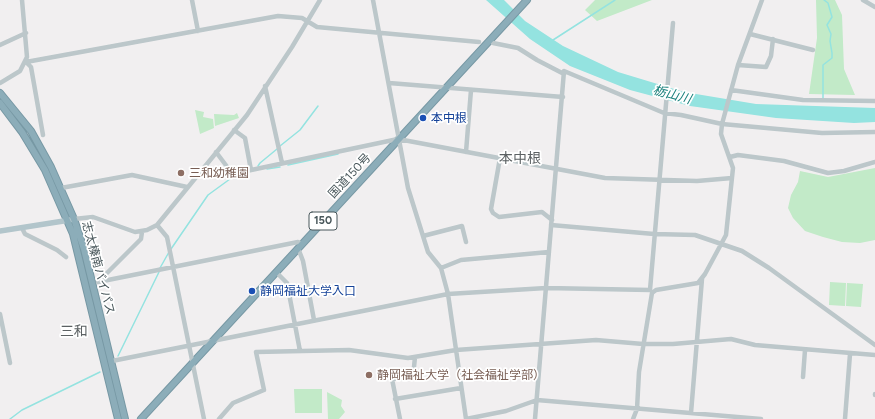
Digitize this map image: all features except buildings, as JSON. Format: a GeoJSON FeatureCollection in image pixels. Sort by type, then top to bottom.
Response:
{"type":"FeatureCollection","features":[{"type":"Feature","properties":{"kind":"highway","name":"国道150号"},"geometry":{"type":"LineString","coordinates":[[140,419],[527,0]]}},
{"type":"Feature","properties":{"kind":"highway","name":"志太榛南バイパス"},"geometry":{"type":"LineString","coordinates":[[0,93],[31,131],[61,188],[71,220],[118,419]]}},
{"type":"Feature","properties":{"kind":"highway","name":"志太榛南バイパス"},"geometry":{"type":"LineString","coordinates":[[0,103],[22,132],[45,170],[84,249],[95,282],[125,419]]}},
{"type":"Feature","properties":{"kind":"main road"},"geometry":{"type":"LineString","coordinates":[[0,231],[71,220]]}},
{"type":"Feature","properties":{"kind":"street"},"geometry":{"type":"LineString","coordinates":[[0,84],[15,75],[26,62],[28,50],[22,0]]}},
{"type":"Feature","properties":{"kind":"street"},"geometry":{"type":"LineString","coordinates":[[192,0],[198,31]]}},
{"type":"Feature","properties":{"kind":"street"},"geometry":{"type":"LineString","coordinates":[[71,220],[93,217],[105,220],[126,230],[142,232],[157,225],[247,115],[320,0]]}},
{"type":"Feature","properties":{"kind":"street"},"geometry":{"type":"LineString","coordinates":[[372,0],[408,188],[428,252],[441,268],[448,294],[466,419],[506,411],[537,400],[761,419]]}},
{"type":"Feature","properties":{"kind":"street"},"geometry":{"type":"LineString","coordinates":[[112,361],[448,294],[546,288],[652,291],[695,284],[702,279],[726,235],[733,168],[721,134],[722,123],[738,66],[762,0]]}},
{"type":"Feature","properties":{"kind":"street"},"geometry":{"type":"LineString","coordinates":[[863,0],[875,7]]}},
{"type":"Feature","properties":{"kind":"street"},"geometry":{"type":"LineString","coordinates":[[26,62],[278,16],[302,18],[317,27],[379,34],[479,42]]}},
{"type":"Feature","properties":{"kind":"street"},"geometry":{"type":"LineString","coordinates":[[634,419],[637,409],[643,344],[652,293],[654,234],[673,23]]}},
{"type":"Feature","properties":{"kind":"street"},"geometry":{"type":"LineString","coordinates":[[0,45],[26,33]]}},
{"type":"Feature","properties":{"kind":"street"},"geometry":{"type":"LineString","coordinates":[[750,34],[773,39],[800,48],[813,50]]}},
{"type":"Feature","properties":{"kind":"street"},"geometry":{"type":"LineString","coordinates":[[738,66],[766,67],[771,56],[773,39]]}},
{"type":"Feature","properties":{"kind":"street"},"geometry":{"type":"LineString","coordinates":[[493,43],[518,48],[564,74]]}},
{"type":"Feature","properties":{"kind":"street"},"geometry":{"type":"LineString","coordinates":[[26,62],[31,67],[43,135]]}},
{"type":"Feature","properties":{"kind":"street"},"geometry":{"type":"LineString","coordinates":[[564,74],[564,71],[665,111],[722,123],[822,133],[875,132]]}},
{"type":"Feature","properties":{"kind":"street"},"geometry":{"type":"LineString","coordinates":[[535,419],[564,74]]}},
{"type":"Feature","properties":{"kind":"street"},"geometry":{"type":"LineString","coordinates":[[388,83],[563,97]]}},
{"type":"Feature","properties":{"kind":"street"},"geometry":{"type":"LineString","coordinates":[[265,86],[282,163]]}},
{"type":"Feature","properties":{"kind":"street"},"geometry":{"type":"LineString","coordinates":[[466,152],[471,90]]}},
{"type":"Feature","properties":{"kind":"street"},"geometry":{"type":"LineString","coordinates":[[730,91],[803,100],[875,101]]}},
{"type":"Feature","properties":{"kind":"street"},"geometry":{"type":"LineString","coordinates":[[234,130],[245,138],[251,170]]}},
{"type":"Feature","properties":{"kind":"street"},"geometry":{"type":"LineString","coordinates":[[216,152],[233,172],[251,170],[398,139],[605,178],[697,181],[732,178]]}},
{"type":"Feature","properties":{"kind":"street"},"geometry":{"type":"LineString","coordinates":[[730,157],[738,155],[784,161],[828,173],[844,171],[875,162]]}},
{"type":"Feature","properties":{"kind":"street"},"geometry":{"type":"LineString","coordinates":[[500,158],[491,209],[493,213],[500,217],[542,212],[552,222],[654,234],[695,235],[722,244],[742,251],[769,268],[874,342]]}},
{"type":"Feature","properties":{"kind":"street"},"geometry":{"type":"LineString","coordinates":[[61,188],[132,174],[187,187]]}},
{"type":"Feature","properties":{"kind":"street"},"geometry":{"type":"LineString","coordinates":[[157,225],[167,237],[204,419]]}},
{"type":"Feature","properties":{"kind":"street"},"geometry":{"type":"LineString","coordinates":[[423,236],[462,226],[466,242]]}},
{"type":"Feature","properties":{"kind":"street"},"geometry":{"type":"LineString","coordinates":[[22,228],[25,234],[57,250],[66,257]]}},
{"type":"Feature","properties":{"kind":"street"},"geometry":{"type":"LineString","coordinates":[[95,282],[140,239],[142,232]]}},
{"type":"Feature","properties":{"kind":"street"},"geometry":{"type":"LineString","coordinates":[[95,282],[298,242],[314,320]]}},
{"type":"Feature","properties":{"kind":"street"},"geometry":{"type":"LineString","coordinates":[[441,268],[461,260],[549,252]]}},
{"type":"Feature","properties":{"kind":"street"},"geometry":{"type":"LineString","coordinates":[[276,272],[287,283],[300,350]]}},
{"type":"Feature","properties":{"kind":"street"},"geometry":{"type":"LineString","coordinates":[[691,413],[702,279]]}},
{"type":"Feature","properties":{"kind":"street"},"geometry":{"type":"LineString","coordinates":[[0,314],[10,363]]}},
{"type":"Feature","properties":{"kind":"street"},"geometry":{"type":"LineString","coordinates":[[220,419],[233,402],[264,390],[256,352],[349,350],[396,357],[415,357],[456,350],[596,340],[643,344],[730,339],[755,345],[875,355]]}},
{"type":"Feature","properties":{"kind":"street"},"geometry":{"type":"LineString","coordinates":[[803,377],[805,350]]}},
{"type":"Feature","properties":{"kind":"street"},"geometry":{"type":"LineString","coordinates":[[845,419],[850,354]]}},
{"type":"Feature","properties":{"kind":"street"},"geometry":{"type":"LineString","coordinates":[[400,419],[392,379],[413,377],[415,357]]}},
{"type":"Feature","properties":{"kind":"street"},"geometry":{"type":"LineString","coordinates":[[395,399],[461,388]]}},
{"type":"Feature","properties":{"kind":"green space"},"geometry":{"type":"Polygon","coordinates":[[[595,0],[652,0],[597,21],[585,10],[595,0]]]}},
{"type":"Feature","properties":{"kind":"green space"},"geometry":{"type":"Polygon","coordinates":[[[816,0],[835,0],[842,15],[844,69],[855,95],[809,94],[817,38],[816,0]]]}},
{"type":"Feature","properties":{"kind":"green space"},"geometry":{"type":"Polygon","coordinates":[[[195,110],[204,112],[203,117],[213,119],[214,128],[200,134],[195,110]]]}},
{"type":"Feature","properties":{"kind":"green space"},"geometry":{"type":"Polygon","coordinates":[[[237,113],[239,118],[215,126],[214,114],[234,115],[237,113]]]}},
{"type":"Feature","properties":{"kind":"green space"},"geometry":{"type":"Polygon","coordinates":[[[875,168],[875,240],[860,243],[842,242],[823,237],[805,231],[793,218],[788,208],[791,195],[798,182],[800,171],[828,177],[875,168]]]}},
{"type":"Feature","properties":{"kind":"green space"},"geometry":{"type":"Polygon","coordinates":[[[830,282],[846,283],[845,306],[829,305],[830,282]]]}},
{"type":"Feature","properties":{"kind":"green space"},"geometry":{"type":"Polygon","coordinates":[[[847,283],[863,284],[861,307],[846,306],[847,283]]]}},
{"type":"Feature","properties":{"kind":"green space"},"geometry":{"type":"Polygon","coordinates":[[[294,389],[322,389],[322,413],[295,413],[294,389]]]}},
{"type":"Feature","properties":{"kind":"green space"},"geometry":{"type":"Polygon","coordinates":[[[327,392],[342,400],[341,406],[345,412],[339,419],[328,419],[327,392]]]}},
{"type":"Feature","properties":{"kind":"water","name":"栃山川"},"geometry":{"type":"Polygon","coordinates":[[[486,0],[504,0],[525,21],[563,46],[618,72],[684,92],[756,104],[875,108],[875,122],[854,123],[776,118],[690,106],[630,90],[570,66],[530,39],[486,0]]]}},
{"type":"Feature","properties":{"kind":"waterway"},"geometry":{"type":"LineString","coordinates":[[553,40],[615,0]]}},
{"type":"Feature","properties":{"kind":"waterway"},"geometry":{"type":"LineString","coordinates":[[823,98],[823,65],[832,58],[830,41],[831,34],[827,25],[832,17],[828,3],[824,0]]}},
{"type":"Feature","properties":{"kind":"waterway"},"geometry":{"type":"LineString","coordinates":[[280,146],[300,130],[318,106]]}},
{"type":"Feature","properties":{"kind":"waterway"},"geometry":{"type":"LineString","coordinates":[[258,166],[277,149]]}},
{"type":"Feature","properties":{"kind":"waterway"},"geometry":{"type":"LineString","coordinates":[[288,165],[338,154]]}},
{"type":"Feature","properties":{"kind":"waterway"},"geometry":{"type":"LineString","coordinates":[[267,169],[280,167]]}},
{"type":"Feature","properties":{"kind":"waterway"},"geometry":{"type":"LineString","coordinates":[[171,249],[208,195],[230,179]]}},
{"type":"Feature","properties":{"kind":"waterway"},"geometry":{"type":"LineString","coordinates":[[160,268],[169,252]]}},
{"type":"Feature","properties":{"kind":"waterway"},"geometry":{"type":"LineString","coordinates":[[118,356],[159,272]]}},
{"type":"Feature","properties":{"kind":"waterway"},"geometry":{"type":"LineString","coordinates":[[10,419],[22,410],[100,372]]}},
{"type":"Feature","properties":{"kind":"place","name":"本中根"},"geometry":{"type":"Point","coordinates":[423,118]}},
{"type":"Feature","properties":{"kind":"place","name":"三和幼稚園"},"geometry":{"type":"Point","coordinates":[181,173]}},
{"type":"Feature","properties":{"kind":"place","name":"静岡福祉大学入口"},"geometry":{"type":"Point","coordinates":[252,291]}},
{"type":"Feature","properties":{"kind":"place","name":"静岡福祉大学（社会福祉学部）"},"geometry":{"type":"Point","coordinates":[369,375]}},
{"type":"Feature","properties":{"kind":"district","name":"本中根"},"geometry":{"type":"Point","coordinates":[520,159]}},
{"type":"Feature","properties":{"kind":"district","name":"三和"},"geometry":{"type":"Point","coordinates":[74,332]}}]}
